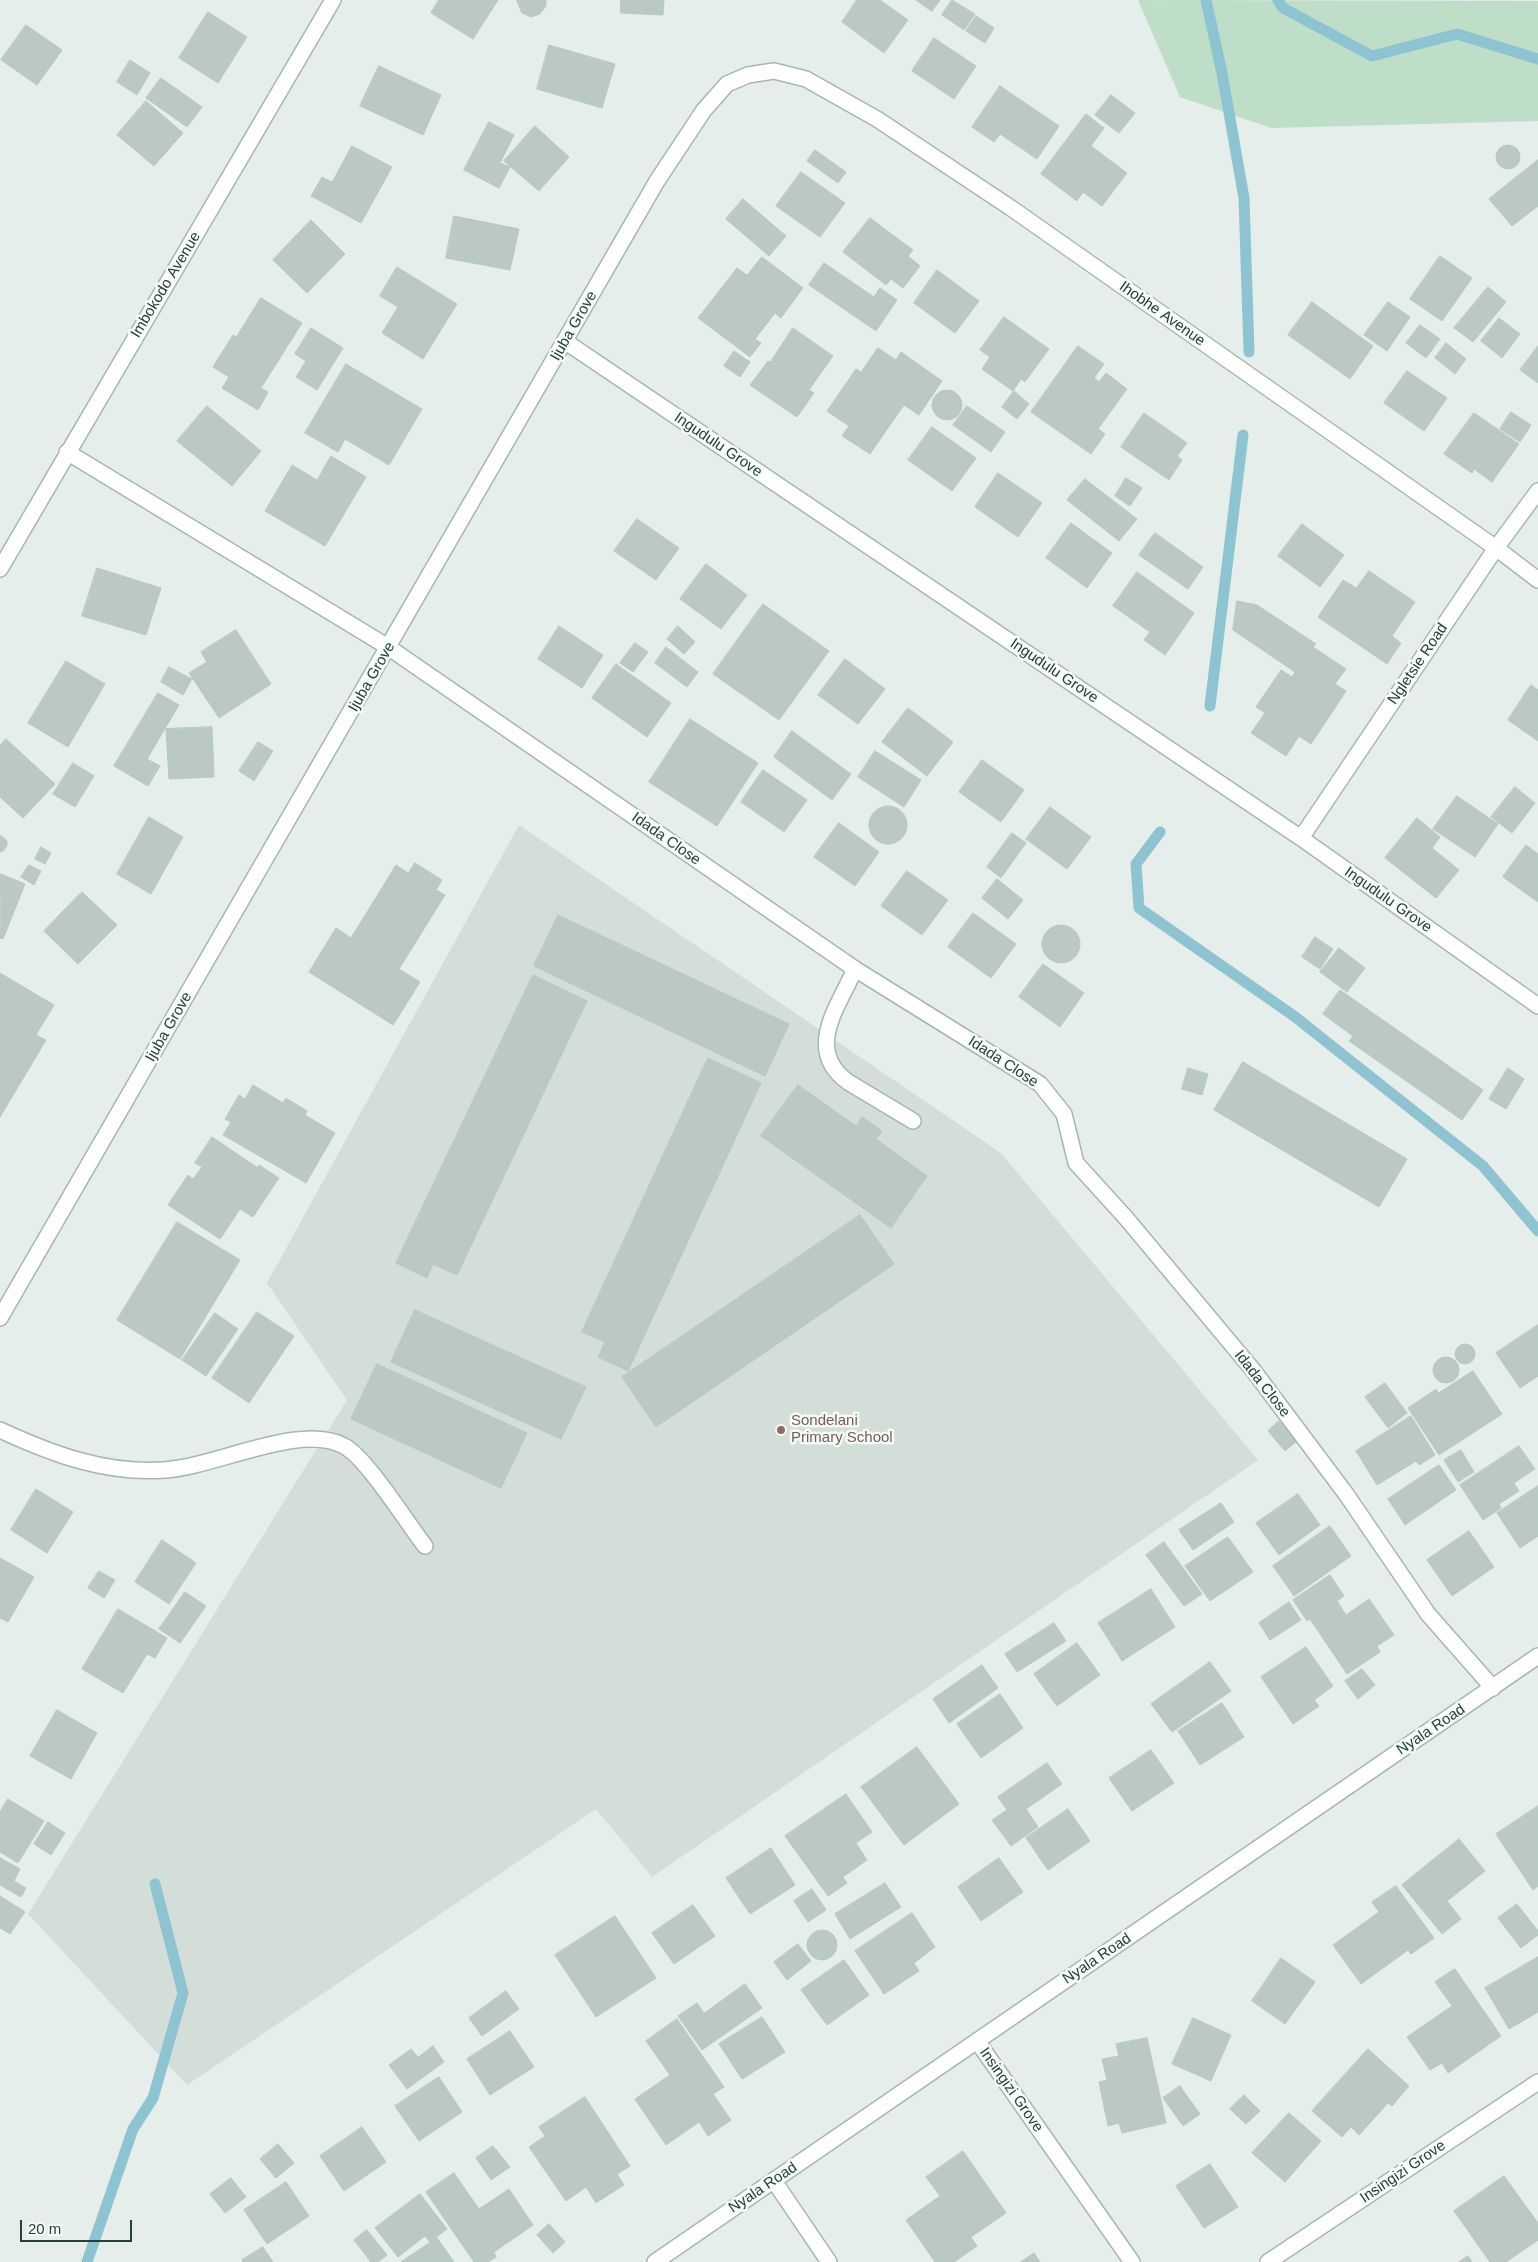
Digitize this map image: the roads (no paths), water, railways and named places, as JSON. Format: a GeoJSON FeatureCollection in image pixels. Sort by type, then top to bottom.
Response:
{"type":"FeatureCollection","features":[{"type":"Feature","properties":{"kind":"street","name":"Imbokodo Avenue"},"geometry":{"type":"LineString","coordinates":[[0,569],[333,0]]}},
{"type":"Feature","properties":{"kind":"street","name":"Ijuba Grove"},"geometry":{"type":"LineString","coordinates":[[0,1318],[658,181],[704,110],[726,84],[748,75],[774,71]]}},
{"type":"Feature","properties":{"kind":"street","name":"Ihobhe Avenue"},"geometry":{"type":"LineString","coordinates":[[774,71],[806,79],[877,119],[1020,214],[1496,548],[1538,580]]}},
{"type":"Feature","properties":{"kind":"street","name":"Ingudulu Grove"},"geometry":{"type":"LineString","coordinates":[[566,342],[1301,838],[1538,1006]]}},
{"type":"Feature","properties":{"kind":"street","name":"Idada Close"},"geometry":{"type":"LineString","coordinates":[[68,452],[388,647],[855,969],[1040,1084],[1064,1114],[1076,1163],[1126,1218],[1253,1370],[1346,1494],[1428,1614],[1493,1688]]}},
{"type":"Feature","properties":{"kind":"street","name":"Ngletsie Road"},"geometry":{"type":"LineString","coordinates":[[1301,838],[1496,548],[1538,491]]}},
{"type":"Feature","properties":{"kind":"street"},"geometry":{"type":"LineString","coordinates":[[855,969],[829,1027],[824,1046],[828,1059],[840,1076],[848,1082],[913,1122]]}},
{"type":"Feature","properties":{"kind":"street"},"geometry":{"type":"LineString","coordinates":[[0,1430],[98,1467],[135,1471],[165,1470],[201,1464],[290,1439],[320,1438],[332,1440],[355,1453],[424,1546]]}},
{"type":"Feature","properties":{"kind":"street","name":"Nyala Road"},"geometry":{"type":"LineString","coordinates":[[655,2262],[1538,1656]]}},
{"type":"Feature","properties":{"kind":"street","name":"Insingizi Grove"},"geometry":{"type":"LineString","coordinates":[[977,2041],[1132,2262]]}},
{"type":"Feature","properties":{"kind":"street","name":"Insingizi Grove"},"geometry":{"type":"LineString","coordinates":[[1268,2262],[1538,2082]]}},
{"type":"Feature","properties":{"kind":"street"},"geometry":{"type":"LineString","coordinates":[[774,2181],[829,2262]]}},
{"type":"Feature","properties":{"kind":"waterway"},"geometry":{"type":"LineString","coordinates":[[1206,0],[1222,73],[1244,198],[1249,352]]}},
{"type":"Feature","properties":{"kind":"waterway"},"geometry":{"type":"LineString","coordinates":[[1278,0],[1283,8],[1372,56],[1457,34],[1538,59]]}},
{"type":"Feature","properties":{"kind":"waterway"},"geometry":{"type":"LineString","coordinates":[[1210,706],[1243,435]]}},
{"type":"Feature","properties":{"kind":"waterway"},"geometry":{"type":"LineString","coordinates":[[1160,832],[1136,864],[1139,908],[1294,1016],[1483,1166],[1538,1231]]}},
{"type":"Feature","properties":{"kind":"waterway"},"geometry":{"type":"LineString","coordinates":[[87,2262],[133,2129],[153,2098],[183,1993],[155,1884]]}},
{"type":"Feature","properties":{"kind":"place","name":"Sondelani Primary School"},"geometry":{"type":"Point","coordinates":[781,1430]}}]}
